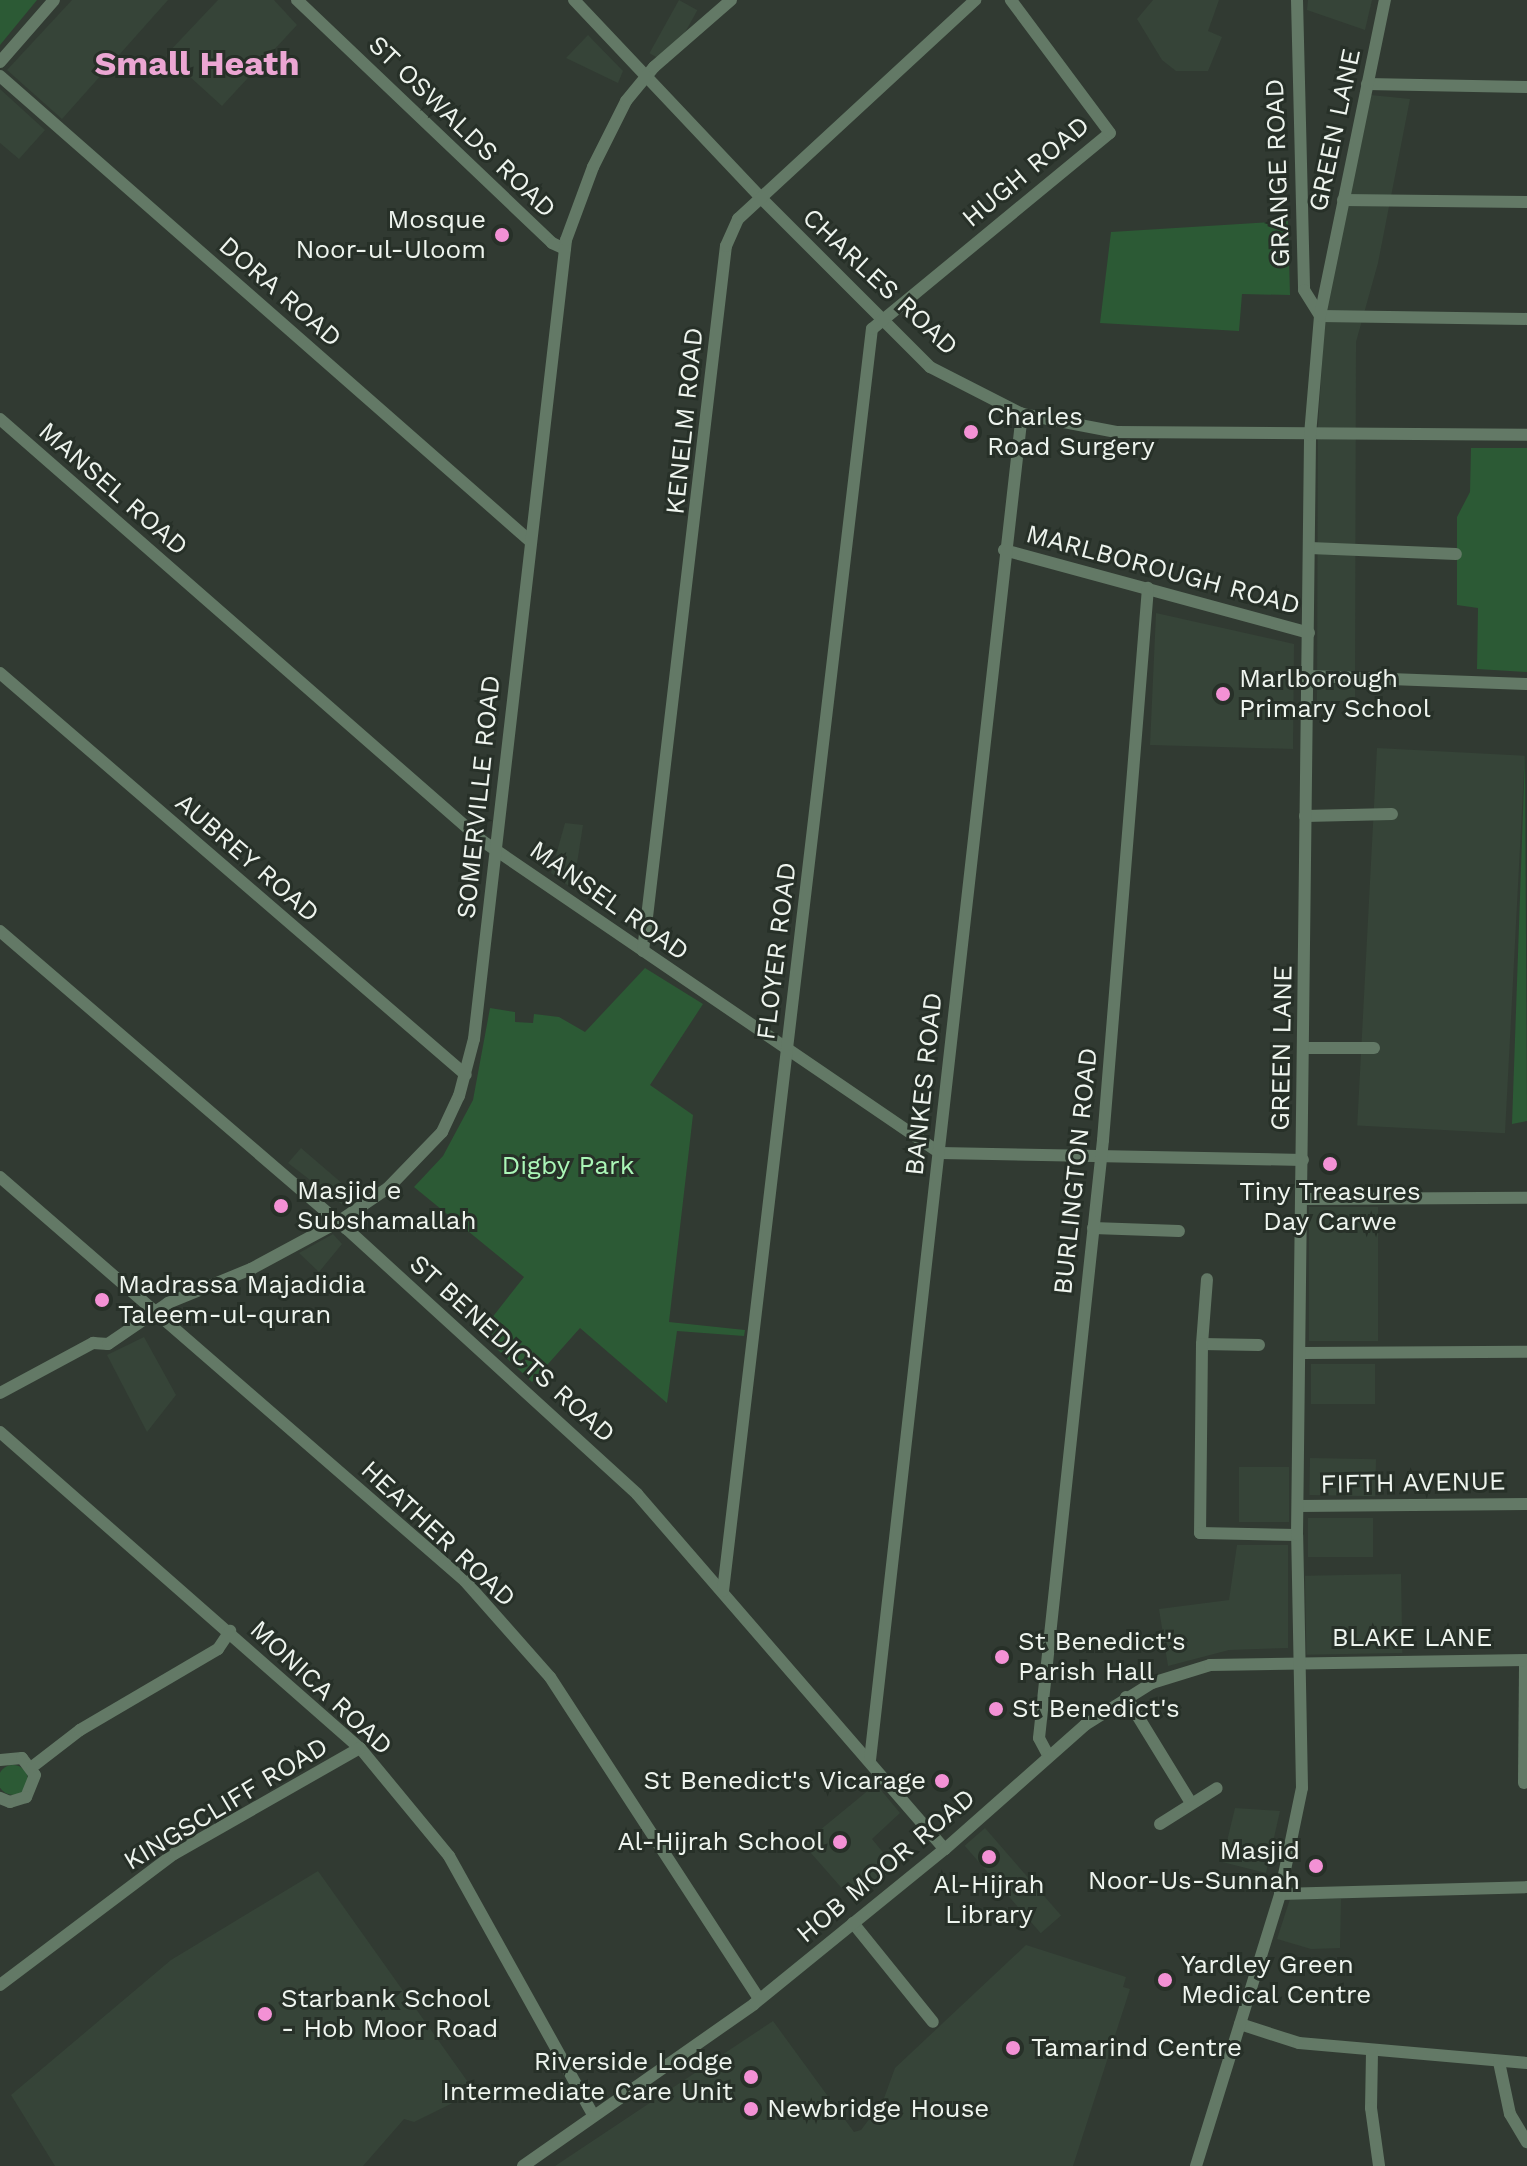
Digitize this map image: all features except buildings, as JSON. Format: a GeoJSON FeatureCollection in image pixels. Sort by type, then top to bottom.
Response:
{"type":"FeatureCollection","features":[{"type":"Feature","properties":{"kind":"street"},"geometry":{"type":"LineString","coordinates":[[0,62],[54,0]]}},
{"type":"Feature","properties":{"kind":"street","name":"ST OSWALDS ROAD"},"geometry":{"type":"LineString","coordinates":[[297,0],[552,243],[565,249]]}},
{"type":"Feature","properties":{"kind":"street","name":"CHARLES ROAD"},"geometry":{"type":"LineString","coordinates":[[574,0],[648,74],[762,199],[930,367],[1022,414],[1116,432],[1527,435]]}},
{"type":"Feature","properties":{"kind":"street","name":"SOMERVILLE ROAD"},"geometry":{"type":"LineString","coordinates":[[0,1393],[93,1343],[108,1344],[156,1315],[168,1303],[251,1269],[338,1222],[388,1188],[442,1132],[466,1075],[496,850],[565,249],[593,167],[626,101],[648,74],[731,0]]}},
{"type":"Feature","properties":{"kind":"street","name":"KENELM ROAD"},"geometry":{"type":"LineString","coordinates":[[643,951],[726,246],[738,219],[975,0]]}},
{"type":"Feature","properties":{"kind":"street","name":"HUGH ROAD"},"geometry":{"type":"LineString","coordinates":[[881,319],[1110,133],[1011,0]]}},
{"type":"Feature","properties":{"kind":"street","name":"GRANGE ROAD"},"geometry":{"type":"LineString","coordinates":[[1297,0],[1304,290],[1320,316],[1310,435]]}},
{"type":"Feature","properties":{"kind":"street","name":"GREEN LANE"},"geometry":{"type":"LineString","coordinates":[[1320,316],[1385,0]]}},
{"type":"Feature","properties":{"kind":"street","name":"DORA ROAD"},"geometry":{"type":"LineString","coordinates":[[0,76],[530,541]]}},
{"type":"Feature","properties":{"kind":"street"},"geometry":{"type":"LineString","coordinates":[[1367,84],[1527,87]]}},
{"type":"Feature","properties":{"kind":"street"},"geometry":{"type":"LineString","coordinates":[[1343,200],[1527,202]]}},
{"type":"Feature","properties":{"kind":"street"},"geometry":{"type":"LineString","coordinates":[[1320,316],[1527,319]]}},
{"type":"Feature","properties":{"kind":"street","name":"FLOYER ROAD"},"geometry":{"type":"LineString","coordinates":[[723,1591],[872,329],[881,319]]}},
{"type":"Feature","properties":{"kind":"street","name":"BANKES ROAD"},"geometry":{"type":"LineString","coordinates":[[870,1760],[940,1153],[1004,550],[1022,414]]}},
{"type":"Feature","properties":{"kind":"street","name":"MANSEL ROAD"},"geometry":{"type":"LineString","coordinates":[[0,419],[496,850],[940,1153]]}},
{"type":"Feature","properties":{"kind":"street","name":"GREEN LANE"},"geometry":{"type":"LineString","coordinates":[[1196,2166],[1280,1894],[1302,1788],[1297,1535],[1302,1353],[1310,435]]}},
{"type":"Feature","properties":{"kind":"street"},"geometry":{"type":"LineString","coordinates":[[1310,548],[1456,554]]}},
{"type":"Feature","properties":{"kind":"street","name":"MARLBOROUGH ROAD"},"geometry":{"type":"LineString","coordinates":[[1004,550],[1309,633]]}},
{"type":"Feature","properties":{"kind":"street","name":"BURLINGTON ROAD"},"geometry":{"type":"LineString","coordinates":[[1048,1755],[1039,1738],[1101,1156],[1148,588]]}},
{"type":"Feature","properties":{"kind":"street","name":"AUBREY ROAD"},"geometry":{"type":"LineString","coordinates":[[0,673],[466,1075]]}},
{"type":"Feature","properties":{"kind":"street"},"geometry":{"type":"LineString","coordinates":[[1308,676],[1527,684]]}},
{"type":"Feature","properties":{"kind":"street"},"geometry":{"type":"LineString","coordinates":[[1305,816],[1392,814]]}},
{"type":"Feature","properties":{"kind":"street","name":"ST BENEDICTS ROAD"},"geometry":{"type":"LineString","coordinates":[[0,931],[338,1222],[637,1494],[945,1849]]}},
{"type":"Feature","properties":{"kind":"street"},"geometry":{"type":"LineString","coordinates":[[1303,1048],[1374,1048]]}},
{"type":"Feature","properties":{"kind":"street"},"geometry":{"type":"LineString","coordinates":[[940,1153],[1303,1160]]}},
{"type":"Feature","properties":{"kind":"street","name":"HEATHER ROAD"},"geometry":{"type":"LineString","coordinates":[[0,1177],[465,1581],[550,1677],[759,1999]]}},
{"type":"Feature","properties":{"kind":"street"},"geometry":{"type":"LineString","coordinates":[[1302,1199],[1527,1198]]}},
{"type":"Feature","properties":{"kind":"street"},"geometry":{"type":"LineString","coordinates":[[1093,1228],[1179,1231]]}},
{"type":"Feature","properties":{"kind":"street"},"geometry":{"type":"LineString","coordinates":[[1207,1279],[1202,1344],[1200,1533],[1297,1535]]}},
{"type":"Feature","properties":{"kind":"street"},"geometry":{"type":"LineString","coordinates":[[1202,1344],[1259,1345]]}},
{"type":"Feature","properties":{"kind":"street"},"geometry":{"type":"LineString","coordinates":[[1302,1353],[1527,1352]]}},
{"type":"Feature","properties":{"kind":"street","name":"MONICA ROAD"},"geometry":{"type":"LineString","coordinates":[[0,1432],[360,1748],[449,1856],[593,2115]]}},
{"type":"Feature","properties":{"kind":"street","name":"FIFTH AVENUE"},"geometry":{"type":"LineString","coordinates":[[1299,1506],[1527,1504]]}},
{"type":"Feature","properties":{"kind":"street"},"geometry":{"type":"LineString","coordinates":[[32,1767],[80,1730],[218,1649],[230,1631]]}},
{"type":"Feature","properties":{"kind":"street"},"geometry":{"type":"LineString","coordinates":[[1524,1783],[1526,1660]]}},
{"type":"Feature","properties":{"kind":"street","name":"BLAKE LANE"},"geometry":{"type":"LineString","coordinates":[[1298,1661],[1526,1660]]}},
{"type":"Feature","properties":{"kind":"street","name":"HOB MOOR ROAD"},"geometry":{"type":"LineString","coordinates":[[523,2166],[759,1999],[945,1849],[1048,1755],[1126,1697],[1152,1683],[1210,1665],[1298,1661]]}},
{"type":"Feature","properties":{"kind":"street"},"geometry":{"type":"LineString","coordinates":[[1126,1697],[1191,1803]]}},
{"type":"Feature","properties":{"kind":"street","name":"KINGSCLIFF ROAD"},"geometry":{"type":"LineString","coordinates":[[0,1985],[174,1854],[360,1748]]}},
{"type":"Feature","properties":{"kind":"street"},"geometry":{"type":"LineString","coordinates":[[0,1760],[15,1756],[32,1767],[35,1783],[26,1797],[10,1802],[0,1798]]}},
{"type":"Feature","properties":{"kind":"street"},"geometry":{"type":"LineString","coordinates":[[1160,1824],[1217,1788]]}},
{"type":"Feature","properties":{"kind":"street"},"geometry":{"type":"LineString","coordinates":[[1280,1894],[1527,1887]]}},
{"type":"Feature","properties":{"kind":"street"},"geometry":{"type":"LineString","coordinates":[[853,1923],[933,2022]]}},
{"type":"Feature","properties":{"kind":"street"},"geometry":{"type":"LineString","coordinates":[[1240,2024],[1299,2043],[1372,2052],[1527,2063]]}},
{"type":"Feature","properties":{"kind":"street"},"geometry":{"type":"LineString","coordinates":[[1372,2052],[1371,2108],[1379,2166]]}},
{"type":"Feature","properties":{"kind":"street"},"geometry":{"type":"LineString","coordinates":[[1499,2062],[1510,2114],[1527,2142]]}},
{"type":"Feature","properties":{"kind":"shaded area"},"geometry":{"type":"Polygon","coordinates":[[[72,0],[168,0],[62,119],[7,70],[72,0]]]}},
{"type":"Feature","properties":{"kind":"shaded area"},"geometry":{"type":"Polygon","coordinates":[[[218,0],[274,0],[297,25],[222,106],[166,55],[218,0]]]}},
{"type":"Feature","properties":{"kind":"shaded area"},"geometry":{"type":"Polygon","coordinates":[[[679,0],[697,10],[668,64],[649,53],[679,0]]]}},
{"type":"Feature","properties":{"kind":"shaded area"},"geometry":{"type":"Polygon","coordinates":[[[1153,0],[1219,0],[1208,31],[1222,37],[1208,71],[1176,71],[1162,60],[1137,19],[1153,0]]]}},
{"type":"Feature","properties":{"kind":"shaded area"},"geometry":{"type":"Polygon","coordinates":[[[1308,0],[1372,0],[1365,30],[1307,10],[1308,0]]]}},
{"type":"Feature","properties":{"kind":"shaded area"},"geometry":{"type":"Polygon","coordinates":[[[588,35],[623,71],[618,83],[566,58],[588,35]]]}},
{"type":"Feature","properties":{"kind":"shaded area"},"geometry":{"type":"Polygon","coordinates":[[[0,89],[45,130],[19,159],[0,143],[0,89]]]}},
{"type":"Feature","properties":{"kind":"shaded area"},"geometry":{"type":"Polygon","coordinates":[[[1371,95],[1410,99],[1378,263],[1356,342],[1355,701],[1317,701],[1318,426],[1326,300],[1371,95]]]}},
{"type":"Feature","properties":{"kind":"shaded area","name":"Marlborough Primary School"},"geometry":{"type":"Polygon","coordinates":[[[1156,613],[1294,644],[1293,749],[1150,745],[1156,613]]]}},
{"type":"Feature","properties":{"kind":"shaded area"},"geometry":{"type":"Polygon","coordinates":[[[1377,748],[1525,756],[1505,1133],[1357,1125],[1377,748]]]}},
{"type":"Feature","properties":{"kind":"shaded area"},"geometry":{"type":"Polygon","coordinates":[[[565,823],[583,825],[573,889],[551,873],[565,823]]]}},
{"type":"Feature","properties":{"kind":"shaded area"},"geometry":{"type":"Polygon","coordinates":[[[301,1148],[358,1197],[344,1206],[288,1163],[301,1148]]]}},
{"type":"Feature","properties":{"kind":"shaded area"},"geometry":{"type":"Polygon","coordinates":[[[1309,1207],[1378,1207],[1378,1341],[1309,1341],[1309,1207]]]}},
{"type":"Feature","properties":{"kind":"shaded area"},"geometry":{"type":"Polygon","coordinates":[[[333,1234],[342,1244],[319,1272],[299,1253],[333,1234]]]}},
{"type":"Feature","properties":{"kind":"shaded area"},"geometry":{"type":"Polygon","coordinates":[[[144,1337],[176,1395],[147,1432],[107,1355],[144,1337]]]}},
{"type":"Feature","properties":{"kind":"shaded area"},"geometry":{"type":"Polygon","coordinates":[[[1311,1364],[1375,1364],[1375,1404],[1311,1404],[1311,1364]]]}},
{"type":"Feature","properties":{"kind":"shaded area"},"geometry":{"type":"Polygon","coordinates":[[[1310,1458],[1376,1459],[1375,1496],[1309,1495],[1310,1458]]]}},
{"type":"Feature","properties":{"kind":"shaded area"},"geometry":{"type":"Polygon","coordinates":[[[1239,1467],[1289,1467],[1289,1522],[1239,1522],[1239,1467]]]}},
{"type":"Feature","properties":{"kind":"shaded area"},"geometry":{"type":"Polygon","coordinates":[[[1308,1518],[1373,1518],[1373,1557],[1308,1557],[1308,1518]]]}},
{"type":"Feature","properties":{"kind":"shaded area"},"geometry":{"type":"Polygon","coordinates":[[[1237,1545],[1288,1545],[1288,1648],[1229,1650],[1168,1666],[1159,1609],[1229,1600],[1237,1545]]]}},
{"type":"Feature","properties":{"kind":"shaded area"},"geometry":{"type":"Polygon","coordinates":[[[1401,1574],[1402,1653],[1306,1655],[1305,1576],[1401,1574]]]}},
{"type":"Feature","properties":{"kind":"shaded area","name":"Al-Hijrah School"},"geometry":{"type":"Polygon","coordinates":[[[876,1784],[900,1813],[872,1839],[895,1867],[853,1901],[803,1844],[876,1784]]]}},
{"type":"Feature","properties":{"kind":"shaded area"},"geometry":{"type":"Polygon","coordinates":[[[1235,1808],[1280,1811],[1266,1873],[1222,1862],[1235,1808]]]}},
{"type":"Feature","properties":{"kind":"shaded area"},"geometry":{"type":"Polygon","coordinates":[[[985,1828],[1061,1916],[1041,1933],[965,1846],[985,1828]]]}},
{"type":"Feature","properties":{"kind":"shaded area","name":"Starbank School - Hob Moor Road"},"geometry":{"type":"Polygon","coordinates":[[[318,1871],[475,2092],[414,2122],[404,2119],[363,2166],[55,2166],[11,2095],[171,1960],[318,1871]]]}},
{"type":"Feature","properties":{"kind":"shaded area"},"geometry":{"type":"Polygon","coordinates":[[[1290,1899],[1341,1899],[1340,1948],[1311,1949],[1277,1939],[1290,1899]]]}},
{"type":"Feature","properties":{"kind":"shaded area","name":"Tamarind Centre"},"geometry":{"type":"Polygon","coordinates":[[[1026,1945],[1126,1977],[1123,1987],[1130,1989],[1073,2166],[555,2166],[773,2021],[854,2132],[861,2130],[883,2101],[895,2068],[1026,1945]]]}},
{"type":"Feature","properties":{"kind":"green space"},"geometry":{"type":"Polygon","coordinates":[[[0,0],[37,0],[0,45],[0,0]]]}},
{"type":"Feature","properties":{"kind":"green space"},"geometry":{"type":"Polygon","coordinates":[[[1288,221],[1290,295],[1242,294],[1239,331],[1100,323],[1111,232],[1288,221]]]}},
{"type":"Feature","properties":{"kind":"green space"},"geometry":{"type":"Polygon","coordinates":[[[1471,448],[1527,448],[1527,672],[1477,669],[1478,608],[1457,605],[1457,517],[1470,492],[1471,448]]]}},
{"type":"Feature","properties":{"kind":"green space"},"geometry":{"type":"Polygon","coordinates":[[[1525,755],[1527,1121],[1512,1124],[1525,755]]]}},
{"type":"Feature","properties":{"kind":"green space","name":"Digby Park"},"geometry":{"type":"Polygon","coordinates":[[[645,968],[703,1004],[650,1085],[693,1115],[669,1322],[745,1330],[744,1336],[677,1331],[667,1403],[580,1328],[532,1382],[480,1333],[524,1277],[414,1187],[443,1156],[473,1100],[490,1008],[515,1012],[515,1022],[533,1023],[534,1014],[559,1017],[585,1032],[645,968]]]}},
{"type":"Feature","properties":{"kind":"green space"},"geometry":{"type":"Polygon","coordinates":[[[13,1765],[24,1769],[28,1780],[24,1791],[13,1795],[2,1791],[-2,1780],[2,1769],[13,1765]]]}},
{"type":"Feature","properties":{"kind":"place","name":"Mosque Noor-ul-Uloom"},"geometry":{"type":"Point","coordinates":[502,235]}},
{"type":"Feature","properties":{"kind":"place","name":"Charles Road Surgery"},"geometry":{"type":"Point","coordinates":[971,432]}},
{"type":"Feature","properties":{"kind":"place","name":"Marlborough Primary School"},"geometry":{"type":"Point","coordinates":[1223,694]}},
{"type":"Feature","properties":{"kind":"place","name":"Tiny Treasures Day Carwe"},"geometry":{"type":"Point","coordinates":[1330,1164]}},
{"type":"Feature","properties":{"kind":"place","name":"Masjid e Subshamallah"},"geometry":{"type":"Point","coordinates":[281,1206]}},
{"type":"Feature","properties":{"kind":"place","name":"Madrassa Majadidia Taleem-ul-quran"},"geometry":{"type":"Point","coordinates":[102,1300]}},
{"type":"Feature","properties":{"kind":"place","name":"St Benedict's Parish Hall"},"geometry":{"type":"Point","coordinates":[1002,1657]}},
{"type":"Feature","properties":{"kind":"place","name":"St Benedict's"},"geometry":{"type":"Point","coordinates":[996,1709]}},
{"type":"Feature","properties":{"kind":"place","name":"St Benedict's Vicarage"},"geometry":{"type":"Point","coordinates":[942,1781]}},
{"type":"Feature","properties":{"kind":"place","name":"Al-Hijrah School"},"geometry":{"type":"Point","coordinates":[840,1842]}},
{"type":"Feature","properties":{"kind":"place","name":"Al-Hijrah Library"},"geometry":{"type":"Point","coordinates":[989,1857]}},
{"type":"Feature","properties":{"kind":"place","name":"Masjid Noor-Us-Sunnah"},"geometry":{"type":"Point","coordinates":[1316,1866]}},
{"type":"Feature","properties":{"kind":"place","name":"Yardley Green Medical Centre"},"geometry":{"type":"Point","coordinates":[1165,1980]}},
{"type":"Feature","properties":{"kind":"place","name":"Starbank School - Hob Moor Road"},"geometry":{"type":"Point","coordinates":[265,2014]}},
{"type":"Feature","properties":{"kind":"place","name":"Tamarind Centre"},"geometry":{"type":"Point","coordinates":[1013,2048]}},
{"type":"Feature","properties":{"kind":"place","name":"Riverside Lodge Intermediate Care Unit"},"geometry":{"type":"Point","coordinates":[751,2077]}},
{"type":"Feature","properties":{"kind":"place","name":"Newbridge House"},"geometry":{"type":"Point","coordinates":[751,2109]}},
{"type":"Feature","properties":{"kind":"district","name":"Small Heath"},"geometry":{"type":"Point","coordinates":[197,64]}}]}
